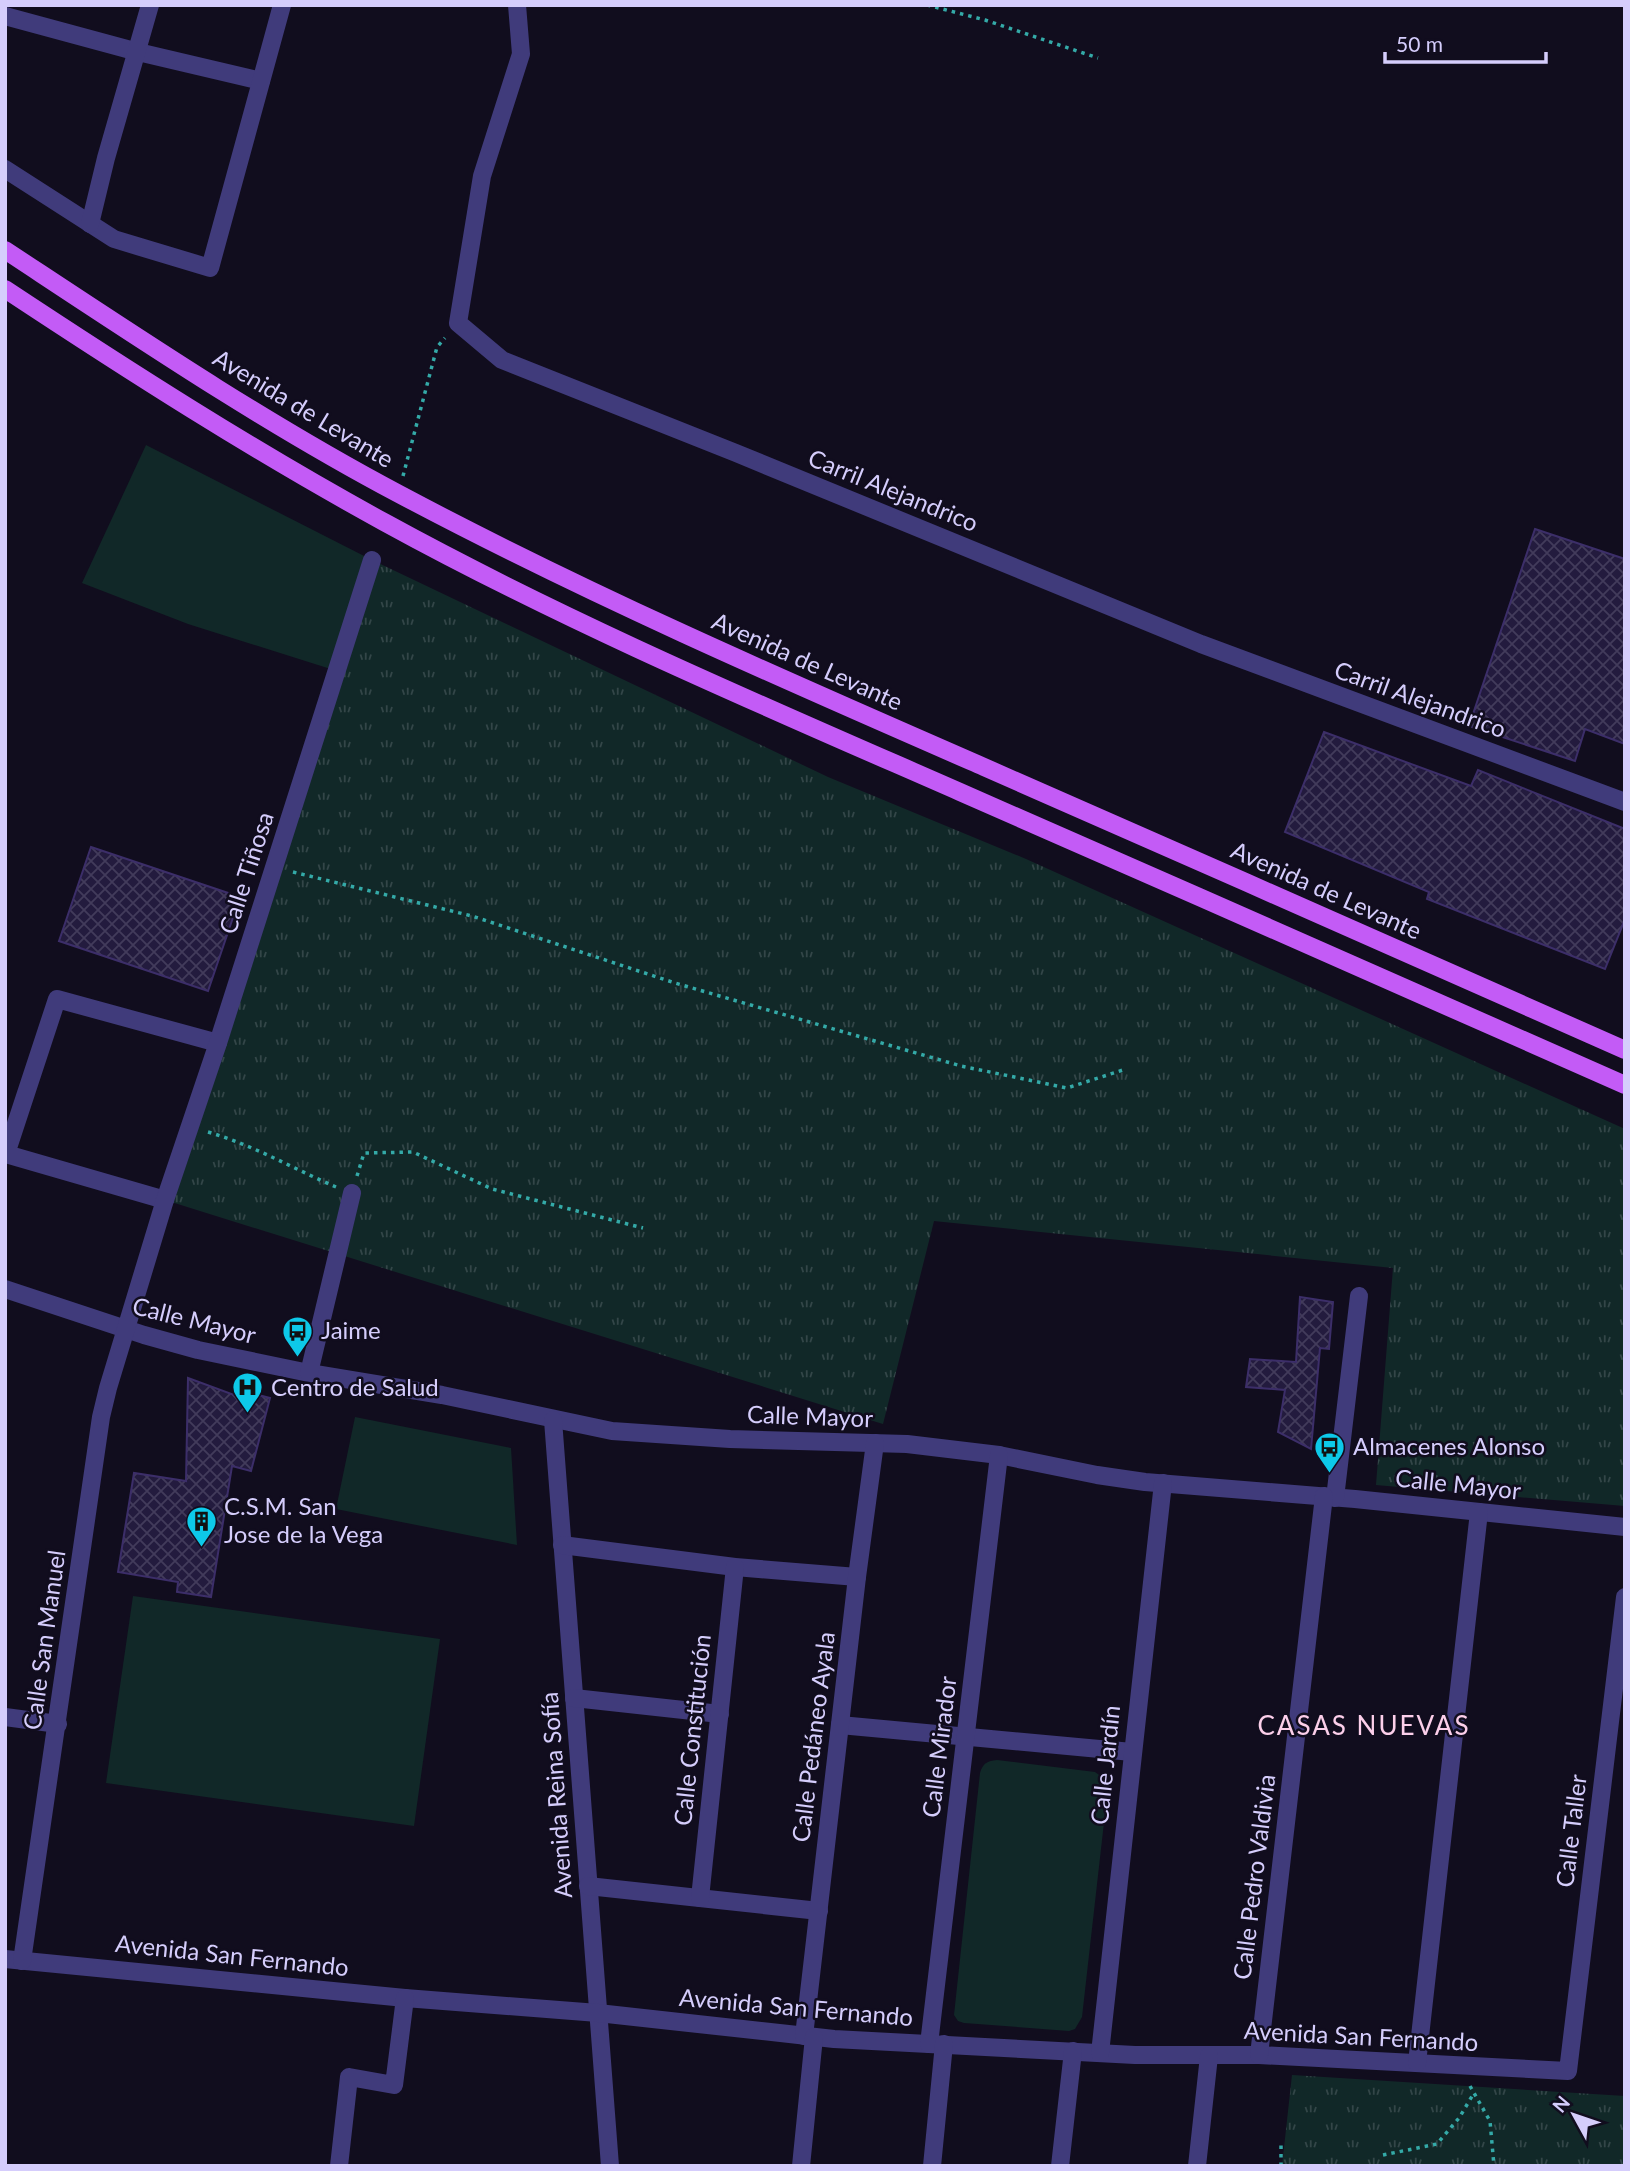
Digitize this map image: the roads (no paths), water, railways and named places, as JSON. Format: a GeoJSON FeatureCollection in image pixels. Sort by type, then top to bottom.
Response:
{"type":"FeatureCollection","features":[{"type":"Feature","properties":{"kind":"main road","name":"Avenida de Levante"},"geometry":{"type":"LineString","coordinates":[[5,250],[183,366],[398,494],[656,621],[1625,1050]]}},
{"type":"Feature","properties":{"kind":"main road"},"geometry":{"type":"LineString","coordinates":[[5,289],[267,456],[386,523],[519,591],[628,644],[875,755],[1625,1085]]}},
{"type":"Feature","properties":{"kind":"street"},"geometry":{"type":"LineString","coordinates":[[90,224],[150,5]]}},
{"type":"Feature","properties":{"kind":"street"},"geometry":{"type":"LineString","coordinates":[[5,169],[114,239],[210,268],[282,5]]}},
{"type":"Feature","properties":{"kind":"street","name":"Carril Alejandrico"},"geometry":{"type":"LineString","coordinates":[[517,5],[521,54],[482,176],[458,323],[502,360],[1201,644],[1625,802]]}},
{"type":"Feature","properties":{"kind":"street"},"geometry":{"type":"LineString","coordinates":[[5,16],[138,52],[261,81]]}},
{"type":"Feature","properties":{"kind":"street","name":"Calle Tiñosa"},"geometry":{"type":"LineString","coordinates":[[165,1200],[218,1043],[372,560]]}},
{"type":"Feature","properties":{"kind":"street"},"geometry":{"type":"LineString","coordinates":[[165,1200],[6,1154],[57,999],[218,1043]]}},
{"type":"Feature","properties":{"kind":"street"},"geometry":{"type":"LineString","coordinates":[[309,1373],[352,1193]]}},
{"type":"Feature","properties":{"kind":"street","name":"Calle San Manuel"},"geometry":{"type":"LineString","coordinates":[[14,1960],[58,1724],[101,1417],[165,1200]]}},
{"type":"Feature","properties":{"kind":"street","name":"Calle Mayor"},"geometry":{"type":"LineString","coordinates":[[5,1289],[198,1350],[309,1373],[453,1397],[553,1420],[638,1434],[907,1444],[999,1455],[1097,1475],[1163,1483],[1625,1527]]}},
{"type":"Feature","properties":{"kind":"street","name":"Calle Pedro Valdivia"},"geometry":{"type":"LineString","coordinates":[[1259,2055],[1329,1497],[1359,1296]]}},
{"type":"Feature","properties":{"kind":"street","name":"Avenida Reina Sofía"},"geometry":{"type":"LineString","coordinates":[[553,1420],[610,2166]]}},
{"type":"Feature","properties":{"kind":"street","name":"Calle Pedáneo Ayala"},"geometry":{"type":"LineString","coordinates":[[801,2166],[819,1911],[857,1577],[876,1443]]}},
{"type":"Feature","properties":{"kind":"street","name":"Calle Mirador"},"geometry":{"type":"LineString","coordinates":[[932,2166],[937,2044],[966,1736],[999,1455]]}},
{"type":"Feature","properties":{"kind":"street","name":"Calle Jardín"},"geometry":{"type":"LineString","coordinates":[[1100,2053],[1163,1483]]}},
{"type":"Feature","properties":{"kind":"street"},"geometry":{"type":"LineString","coordinates":[[1417,2063],[1479,1511]]}},
{"type":"Feature","properties":{"kind":"street"},"geometry":{"type":"LineString","coordinates":[[562,1545],[735,1567],[857,1577]]}},
{"type":"Feature","properties":{"kind":"street","name":"Calle Constitución"},"geometry":{"type":"LineString","coordinates":[[700,1899],[735,1567]]}},
{"type":"Feature","properties":{"kind":"street","name":"Calle Taller"},"geometry":{"type":"LineString","coordinates":[[1568,2071],[1625,1597]]}},
{"type":"Feature","properties":{"kind":"street"},"geometry":{"type":"LineString","coordinates":[[574,1698],[720,1714]]}},
{"type":"Feature","properties":{"kind":"street"},"geometry":{"type":"LineString","coordinates":[[5,1717],[58,1724]]}},
{"type":"Feature","properties":{"kind":"street"},"geometry":{"type":"LineString","coordinates":[[840,1725],[1132,1752]]}},
{"type":"Feature","properties":{"kind":"street"},"geometry":{"type":"LineString","coordinates":[[589,1886],[819,1911]]}},
{"type":"Feature","properties":{"kind":"street","name":"Avenida San Fernando"},"geometry":{"type":"LineString","coordinates":[[14,1960],[405,1998],[598,2013],[809,2037],[1100,2053],[1259,2055],[1568,2071]]}},
{"type":"Feature","properties":{"kind":"street"},"geometry":{"type":"LineString","coordinates":[[339,2166],[349,2077],[394,2085],[405,1998]]}},
{"type":"Feature","properties":{"kind":"street"},"geometry":{"type":"LineString","coordinates":[[1060,2166],[1073,2051]]}},
{"type":"Feature","properties":{"kind":"street"},"geometry":{"type":"LineString","coordinates":[[1197,2166],[1209,2056]]}},
{"type":"Feature","properties":{"kind":"place","name":"Jaime"},"geometry":{"type":"Point","coordinates":[298,1358]}},
{"type":"Feature","properties":{"kind":"place","name":"Centro de Salud"},"geometry":{"type":"Point","coordinates":[248,1415]}},
{"type":"Feature","properties":{"kind":"place","name":"Almacenes Alonso"},"geometry":{"type":"Point","coordinates":[1330,1474]}},
{"type":"Feature","properties":{"kind":"place","name":"C.S.M. San Jose de la Vega"},"geometry":{"type":"Point","coordinates":[201,1548]}},
{"type":"Feature","properties":{"kind":"district","name":"CASAS NUEVAS"},"geometry":{"type":"Point","coordinates":[1364,1726]}}]}
